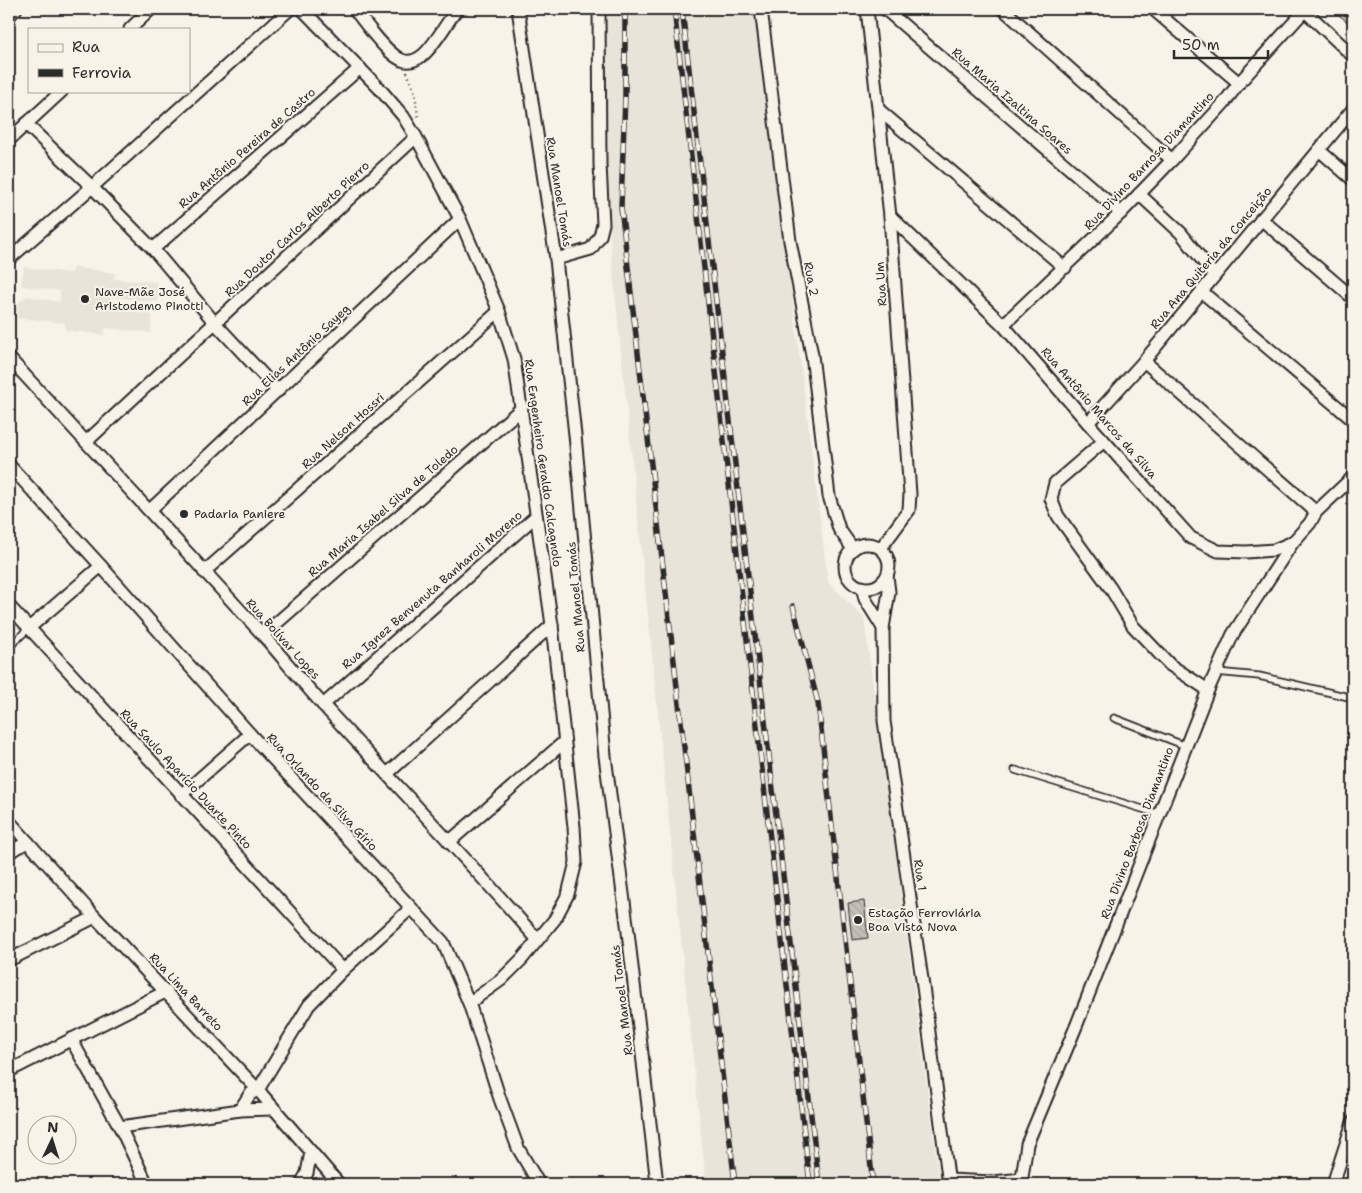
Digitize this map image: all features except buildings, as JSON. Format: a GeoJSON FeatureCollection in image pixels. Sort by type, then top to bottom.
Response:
{"type":"FeatureCollection","features":[{"type":"Feature","properties":{"kind":"street"},"geometry":{"type":"LineString","coordinates":[[9,16],[16,9]]}},
{"type":"Feature","properties":{"kind":"street"},"geometry":{"type":"LineString","coordinates":[[131,28],[152,9]]}},
{"type":"Feature","properties":{"kind":"street"},"geometry":{"type":"LineString","coordinates":[[9,259],[290,9]]}},
{"type":"Feature","properties":{"kind":"street","name":"Rua Engenheiro Geraldo Calcagnolo"},"geometry":{"type":"LineString","coordinates":[[302,9],[390,99],[416,137],[460,219],[499,311],[511,346],[522,408],[552,625],[574,827],[576,862],[568,894],[555,919],[522,959],[501,980],[469,1003]]}},
{"type":"Feature","properties":{"kind":"street"},"geometry":{"type":"LineString","coordinates":[[354,9],[388,50],[404,61],[415,60],[425,53],[458,9]]}},
{"type":"Feature","properties":{"kind":"street","name":"Rua Manoel Tomás"},"geometry":{"type":"LineString","coordinates":[[518,9],[556,259],[576,445],[605,756],[628,932],[657,1184]]}},
{"type":"Feature","properties":{"kind":"street"},"geometry":{"type":"LineString","coordinates":[[556,259],[591,249],[600,236],[603,224],[600,164],[600,9]]}},
{"type":"Feature","properties":{"kind":"street","name":"Rua 2"},"geometry":{"type":"LineString","coordinates":[[761,9],[790,241],[812,355],[829,496],[839,529],[853,549]]}},
{"type":"Feature","properties":{"kind":"street","name":"Rua Maria Izaltina Soares"},"geometry":{"type":"LineString","coordinates":[[885,9],[1121,214]]}},
{"type":"Feature","properties":{"kind":"street"},"geometry":{"type":"LineString","coordinates":[[1003,9],[1172,160]]}},
{"type":"Feature","properties":{"kind":"street"},"geometry":{"type":"LineString","coordinates":[[1153,9],[1238,83]]}},
{"type":"Feature","properties":{"kind":"street"},"geometry":{"type":"LineString","coordinates":[[1304,9],[1353,56]]}},
{"type":"Feature","properties":{"kind":"street","name":"Rua Divino Barnosa Diamantino"},"geometry":{"type":"LineString","coordinates":[[1004,325],[1121,214],[1224,103],[1238,83],[1304,9]]}},
{"type":"Feature","properties":{"kind":"street","name":"Rua Um"},"geometry":{"type":"LineString","coordinates":[[870,11],[890,216],[910,501],[909,510],[881,548]]}},
{"type":"Feature","properties":{"kind":"street","name":"Rua Antônio Pereira de Castro"},"geometry":{"type":"LineString","coordinates":[[152,249],[360,68]]}},
{"type":"Feature","properties":{"kind":"street"},"geometry":{"type":"LineString","coordinates":[[9,140],[61,92]]}},
{"type":"Feature","properties":{"kind":"street","name":"Rua Ana Quiteria da Conceição"},"geometry":{"type":"LineString","coordinates":[[1088,424],[1144,361],[1353,109]]}},
{"type":"Feature","properties":{"kind":"street"},"geometry":{"type":"LineString","coordinates":[[879,110],[1064,268]]}},
{"type":"Feature","properties":{"kind":"street"},"geometry":{"type":"LineString","coordinates":[[26,124],[92,187],[152,249],[215,324],[278,391]]}},
{"type":"Feature","properties":{"kind":"street","name":"Rua Doutor Carlos Alberto Pierro"},"geometry":{"type":"LineString","coordinates":[[86,442],[416,137]]}},
{"type":"Feature","properties":{"kind":"street"},"geometry":{"type":"LineString","coordinates":[[1319,150],[1353,180]]}},
{"type":"Feature","properties":{"kind":"street"},"geometry":{"type":"LineString","coordinates":[[1139,194],[1181,233],[1214,275]]}},
{"type":"Feature","properties":{"kind":"street","name":"Rua Antônio Marcos da Silva"},"geometry":{"type":"LineString","coordinates":[[890,216],[1004,325],[1088,424],[1191,538],[1218,551],[1274,550],[1293,542],[1310,523],[1316,512],[1352,481]]}},
{"type":"Feature","properties":{"kind":"street","name":"Rua Elias Antônio Sayeg"},"geometry":{"type":"LineString","coordinates":[[150,510],[460,219]]}},
{"type":"Feature","properties":{"kind":"street"},"geometry":{"type":"LineString","coordinates":[[1261,219],[1353,298]]}},
{"type":"Feature","properties":{"kind":"street"},"geometry":{"type":"LineString","coordinates":[[1202,292],[1353,420]]}},
{"type":"Feature","properties":{"kind":"street","name":"Rua Nelson Hossri"},"geometry":{"type":"LineString","coordinates":[[204,572],[499,311]]}},
{"type":"Feature","properties":{"kind":"street","name":"Rua Bolívar Lopes"},"geometry":{"type":"LineString","coordinates":[[9,358],[150,510],[204,572],[263,635],[323,705],[537,939]]}},
{"type":"Feature","properties":{"kind":"street"},"geometry":{"type":"LineString","coordinates":[[1144,361],[1316,512]]}},
{"type":"Feature","properties":{"kind":"street","name":"Rua Maria Isabel Silva de Toledo"},"geometry":{"type":"LineString","coordinates":[[263,635],[522,408]]}},
{"type":"Feature","properties":{"kind":"street"},"geometry":{"type":"LineString","coordinates":[[1104,442],[1055,483],[1051,498],[1052,503],[1058,516],[1111,589],[1133,626],[1170,666],[1208,690]]}},
{"type":"Feature","properties":{"kind":"street","name":"Rua Orlando da Silva Gírio"},"geometry":{"type":"LineString","coordinates":[[9,465],[250,734],[443,942],[469,1003],[518,1148],[539,1184]]}},
{"type":"Feature","properties":{"kind":"street","name":"Rua Ignez Benvenuta Banharoli Moreno"},"geometry":{"type":"LineString","coordinates":[[323,705],[536,516]]}},
{"type":"Feature","properties":{"kind":"street","name":"Rua Divino Barbosa Diamantino"},"geometry":{"type":"LineString","coordinates":[[1021,1181],[1027,1144],[1208,690],[1233,634],[1293,542]]}},
{"type":"Feature","properties":{"kind":"street"},"geometry":{"type":"LineString","coordinates":[[866,544],[881,548],[888,556],[890,566],[887,576],[881,584],[872,588],[862,587],[852,581],[846,571],[846,559],[853,549],[866,544]]}},
{"type":"Feature","properties":{"kind":"street"},"geometry":{"type":"LineString","coordinates":[[29,628],[101,566]]}},
{"type":"Feature","properties":{"kind":"street","name":"Rua 1"},"geometry":{"type":"LineString","coordinates":[[887,576],[889,592],[883,628],[884,721],[949,1182]]}},
{"type":"Feature","properties":{"kind":"street","name":"Rua 1"},"geometry":{"type":"LineString","coordinates":[[862,587],[866,599],[883,628]]}},
{"type":"Feature","properties":{"kind":"street","name":"Rua Saulo Aparício Duarte Pinto"},"geometry":{"type":"LineString","coordinates":[[9,606],[343,970]]}},
{"type":"Feature","properties":{"kind":"street"},"geometry":{"type":"LineString","coordinates":[[387,774],[552,625]]}},
{"type":"Feature","properties":{"kind":"street"},"geometry":{"type":"LineString","coordinates":[[181,795],[250,734]]}},
{"type":"Feature","properties":{"kind":"street"},"geometry":{"type":"LineString","coordinates":[[449,842],[564,742]]}},
{"type":"Feature","properties":{"kind":"street","name":"Rua Lima Barreto"},"geometry":{"type":"LineString","coordinates":[[9,821],[258,1090],[339,1184]]}},
{"type":"Feature","properties":{"kind":"street"},"geometry":{"type":"LineString","coordinates":[[9,852],[28,842]]}},
{"type":"Feature","properties":{"kind":"street"},"geometry":{"type":"LineString","coordinates":[[240,1110],[250,1094],[258,1090],[309,1005],[343,970],[411,908]]}},
{"type":"Feature","properties":{"kind":"street"},"geometry":{"type":"LineString","coordinates":[[9,960],[95,916]]}},
{"type":"Feature","properties":{"kind":"street"},"geometry":{"type":"LineString","coordinates":[[9,1071],[167,992]]}},
{"type":"Feature","properties":{"kind":"street"},"geometry":{"type":"LineString","coordinates":[[71,1039],[120,1127],[147,1184]]}},
{"type":"Feature","properties":{"kind":"street"},"geometry":{"type":"LineString","coordinates":[[120,1127],[240,1110],[273,1108]]}},
{"type":"Feature","properties":{"kind":"street"},"geometry":{"type":"LineString","coordinates":[[1333,1184],[1353,1122]]}},
{"type":"Feature","properties":{"kind":"street"},"geometry":{"type":"LineString","coordinates":[[301,1184],[307,1173],[311,1152]]}},
{"type":"Feature","properties":{"kind":"street"},"geometry":{"type":"LineString","coordinates":[[307,1173],[315,1167],[323,1166]]}},
{"type":"Feature","properties":{"kind":"street"},"geometry":{"type":"LineString","coordinates":[[949,1182],[1021,1181]]}},
{"type":"Feature","properties":{"kind":"lane"},"geometry":{"type":"LineString","coordinates":[[9,647],[29,628]]}},
{"type":"Feature","properties":{"kind":"lane"},"geometry":{"type":"LineString","coordinates":[[1216,672],[1259,676],[1353,698]]}},
{"type":"Feature","properties":{"kind":"lane"},"geometry":{"type":"LineString","coordinates":[[1114,718],[1186,746]]}},
{"type":"Feature","properties":{"kind":"lane"},"geometry":{"type":"LineString","coordinates":[[1015,770],[1160,814]]}},
{"type":"Feature","properties":{"kind":"path"},"geometry":{"type":"LineString","coordinates":[[404,61],[418,109],[419,123],[416,137]]}},
{"type":"Feature","properties":{"kind":"shaded area"},"geometry":{"type":"Polygon","coordinates":[[[605,9],[756,9],[828,582],[864,618],[940,1184],[706,1184],[613,273],[606,190],[605,9]]]}},
{"type":"Feature","properties":{"kind":"shaded area","name":"Nave-Mãe José Aristodemo Pinotti"},"geometry":{"type":"Polygon","coordinates":[[[24,267],[71,273],[73,267],[115,273],[113,279],[157,282],[158,302],[110,297],[111,308],[152,315],[151,333],[105,328],[104,335],[65,330],[65,323],[17,318],[18,303],[27,296],[60,302],[60,291],[21,286],[24,267]]]}},
{"type":"Feature","properties":{"kind":"railway"},"geometry":{"type":"LineString","coordinates":[[625,9],[625,96],[621,207],[735,1184]]}},
{"type":"Feature","properties":{"kind":"railway"},"geometry":{"type":"LineString","coordinates":[[674,9],[810,1184]]}},
{"type":"Feature","properties":{"kind":"railway"},"geometry":{"type":"LineString","coordinates":[[682,9],[819,1184]]}},
{"type":"Feature","properties":{"kind":"railway"},"geometry":{"type":"LineString","coordinates":[[793,606],[818,703],[873,1184]]}},
{"type":"Feature","properties":{"kind":"place","name":"Nave-Mãe José Aristodemo Pinotti"},"geometry":{"type":"Point","coordinates":[85,299]}},
{"type":"Feature","properties":{"kind":"place","name":"Padaria Paniere"},"geometry":{"type":"Point","coordinates":[184,514]}},
{"type":"Feature","properties":{"kind":"place","name":"Estação Ferroviária Boa Vista Nova"},"geometry":{"type":"Point","coordinates":[858,920]}}]}
